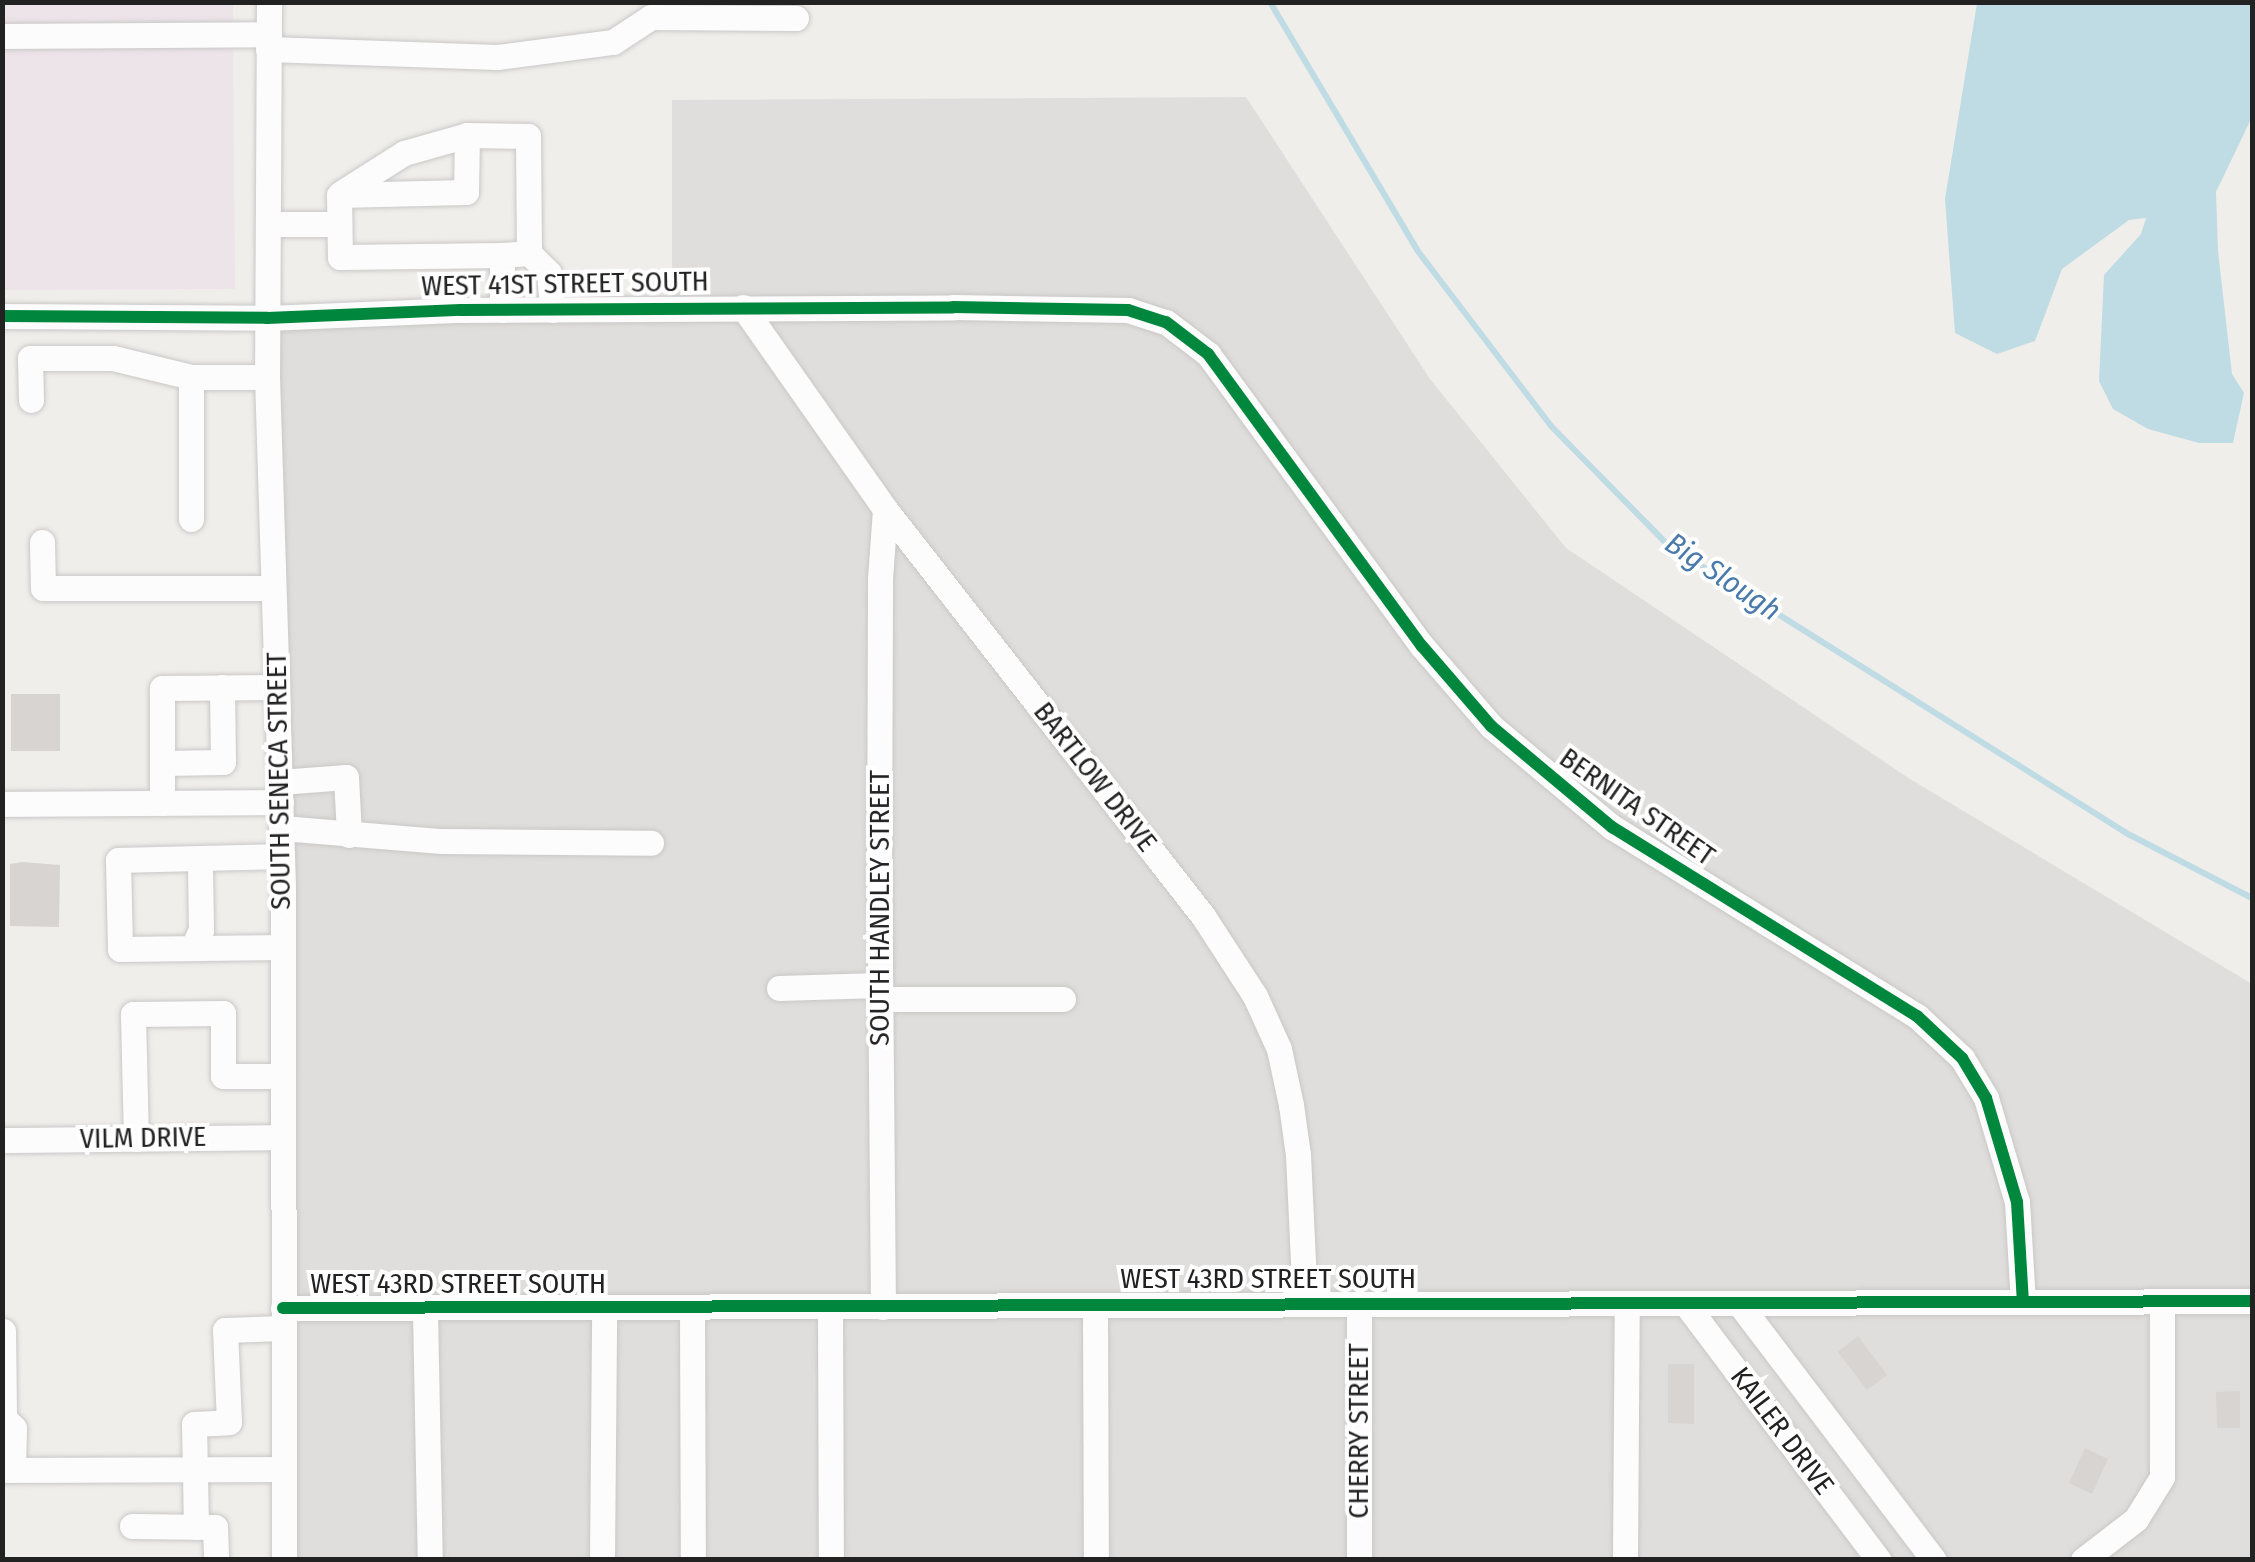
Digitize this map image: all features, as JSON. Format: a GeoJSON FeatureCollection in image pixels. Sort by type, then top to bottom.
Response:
{"type":"FeatureCollection","features":[{"type":"Feature","properties":{"kind":"street","name":"SOUTH SENECA STREET"},"geometry":{"type":"LineString","coordinates":[[269,2],[267,377],[282,828],[284,1560]]}},
{"type":"Feature","properties":{"kind":"street"},"geometry":{"type":"LineString","coordinates":[[2,36],[269,41],[498,57],[613,42],[651,17],[796,18]]}},
{"type":"Feature","properties":{"kind":"street"},"geometry":{"type":"LineString","coordinates":[[339,195],[466,192],[467,135]]}},
{"type":"Feature","properties":{"kind":"street"},"geometry":{"type":"LineString","coordinates":[[339,195],[404,153],[467,135],[528,136],[529,253],[550,273],[552,310]]}},
{"type":"Feature","properties":{"kind":"street"},"geometry":{"type":"LineString","coordinates":[[339,195],[340,256],[529,253]]}},
{"type":"Feature","properties":{"kind":"street"},"geometry":{"type":"LineString","coordinates":[[268,224],[339,224]]}},
{"type":"Feature","properties":{"kind":"street"},"geometry":{"type":"LineString","coordinates":[[502,255],[502,310]]}},
{"type":"Feature","properties":{"kind":"street","name":"WEST 41ST STREET SOUTH"},"geometry":{"type":"LineString","coordinates":[[2,316],[268,318],[743,307],[1128,310]]}},
{"type":"Feature","properties":{"kind":"street","name":"BARTLOW DRIVE"},"geometry":{"type":"LineString","coordinates":[[743,307],[884,509],[1203,916],[1267,1018],[1279,1049],[1295,1130],[1305,1304]]}},
{"type":"Feature","properties":{"kind":"street","name":"BERNITA STREET"},"geometry":{"type":"LineString","coordinates":[[1128,310],[1166,322],[1208,354],[1422,646],[1491,726],[1530,762],[1612,828],[1916,1016],[1962,1058],[1986,1098],[2018,1202],[2023,1302]]}},
{"type":"Feature","properties":{"kind":"street"},"geometry":{"type":"LineString","coordinates":[[31,400],[30,358],[113,358],[191,376],[267,377]]}},
{"type":"Feature","properties":{"kind":"street"},"geometry":{"type":"LineString","coordinates":[[191,376],[191,519]]}},
{"type":"Feature","properties":{"kind":"street","name":"SOUTH HANDLEY STREET"},"geometry":{"type":"LineString","coordinates":[[883,1308],[879,992],[880,579],[884,509]]}},
{"type":"Feature","properties":{"kind":"street"},"geometry":{"type":"LineString","coordinates":[[42,542],[42,588],[274,588]]}},
{"type":"Feature","properties":{"kind":"street"},"geometry":{"type":"LineString","coordinates":[[162,763],[222,762],[222,687]]}},
{"type":"Feature","properties":{"kind":"street"},"geometry":{"type":"LineString","coordinates":[[162,803],[162,688],[277,687]]}},
{"type":"Feature","properties":{"kind":"street"},"geometry":{"type":"LineString","coordinates":[[2,804],[162,803],[281,792],[346,778],[349,836]]}},
{"type":"Feature","properties":{"kind":"street"},"geometry":{"type":"LineString","coordinates":[[282,828],[349,836],[651,843]]}},
{"type":"Feature","properties":{"kind":"street"},"geometry":{"type":"LineString","coordinates":[[282,856],[206,862],[118,860],[120,949],[204,943],[283,947]]}},
{"type":"Feature","properties":{"kind":"street"},"geometry":{"type":"LineString","coordinates":[[204,943],[201,930],[206,862]]}},
{"type":"Feature","properties":{"kind":"street"},"geometry":{"type":"LineString","coordinates":[[779,988],[1063,999]]}},
{"type":"Feature","properties":{"kind":"street"},"geometry":{"type":"LineString","coordinates":[[136,1138],[133,1014],[223,1013],[223,1076],[283,1076]]}},
{"type":"Feature","properties":{"kind":"street","name":"VILM DRIVE"},"geometry":{"type":"LineString","coordinates":[[2,1140],[283,1137]]}},
{"type":"Feature","properties":{"kind":"street"},"geometry":{"type":"LineString","coordinates":[[2082,1560],[2136,1520],[2162,1477],[2162,1301]]}},
{"type":"Feature","properties":{"kind":"street","name":"WEST 43RD STREET SOUTH"},"geometry":{"type":"LineString","coordinates":[[195,1469],[194,1424],[229,1422],[225,1330],[283,1318],[425,1310],[2252,1301]]}},
{"type":"Feature","properties":{"kind":"street"},"geometry":{"type":"LineString","coordinates":[[1625,1560],[1627,1303]]}},
{"type":"Feature","properties":{"kind":"street","name":"KAILER DRIVE"},"geometry":{"type":"LineString","coordinates":[[1686,1303],[1880,1560]]}},
{"type":"Feature","properties":{"kind":"street","name":"CHERRY STREET"},"geometry":{"type":"LineString","coordinates":[[1359,1304],[1359,1560]]}},
{"type":"Feature","properties":{"kind":"street"},"geometry":{"type":"LineString","coordinates":[[1096,1305],[1096,1560]]}},
{"type":"Feature","properties":{"kind":"street","name":"KAILER DRIVE"},"geometry":{"type":"LineString","coordinates":[[1741,1306],[1934,1560]]}},
{"type":"Feature","properties":{"kind":"street"},"geometry":{"type":"LineString","coordinates":[[830,1308],[831,1560]]}},
{"type":"Feature","properties":{"kind":"street"},"geometry":{"type":"LineString","coordinates":[[692,1309],[693,1560]]}},
{"type":"Feature","properties":{"kind":"street"},"geometry":{"type":"LineString","coordinates":[[425,1310],[430,1560]]}},
{"type":"Feature","properties":{"kind":"street"},"geometry":{"type":"LineString","coordinates":[[602,1560],[604,1310]]}},
{"type":"Feature","properties":{"kind":"street"},"geometry":{"type":"LineString","coordinates":[[3,1331],[4,1418],[14,1428],[8,1470],[284,1469]]}},
{"type":"Feature","properties":{"kind":"street"},"geometry":{"type":"LineString","coordinates":[[195,1469],[196,1528]]}},
{"type":"Feature","properties":{"kind":"street"},"geometry":{"type":"LineString","coordinates":[[132,1526],[216,1528],[216,1560]]}},
{"type":"Feature","properties":{"kind":"shaded area"},"geometry":{"type":"Polygon","coordinates":[[[2,3],[233,3],[235,289],[3,290],[2,3]]]}},
{"type":"Feature","properties":{"kind":"shaded area"},"geometry":{"type":"Polygon","coordinates":[[[1246,97],[1430,379],[1566,548],[1910,779],[2252,984],[2252,1559],[283,1559],[267,318],[672,308],[672,100],[1246,97]]]}},
{"type":"Feature","properties":{"kind":"water"},"geometry":{"type":"Polygon","coordinates":[[[1977,3],[2252,3],[2252,117],[2216,192],[2218,251],[2232,374],[2244,393],[2233,443],[2199,443],[2148,429],[2113,409],[2099,381],[2104,275],[2141,234],[2146,218],[2129,220],[2062,269],[2035,341],[1997,354],[1955,333],[1945,199],[1977,3]]]}},
{"type":"Feature","properties":{"kind":"building"},"geometry":{"type":"Polygon","coordinates":[[[11,694],[60,694],[60,751],[11,751],[11,694]]]}},
{"type":"Feature","properties":{"kind":"building"},"geometry":{"type":"Polygon","coordinates":[[[10,864],[60,865],[59,927],[10,926],[10,864]]]}},
{"type":"Feature","properties":{"kind":"building"},"geometry":{"type":"Polygon","coordinates":[[[1858,1336],[1887,1375],[1867,1390],[1838,1352],[1858,1336]]]}},
{"type":"Feature","properties":{"kind":"building"},"geometry":{"type":"Polygon","coordinates":[[[1668,1364],[1694,1364],[1694,1424],[1668,1423],[1668,1364]]]}},
{"type":"Feature","properties":{"kind":"building"},"geometry":{"type":"Polygon","coordinates":[[[2240,1391],[2240,1428],[2217,1428],[2216,1392],[2240,1391]]]}},
{"type":"Feature","properties":{"kind":"building"},"geometry":{"type":"Polygon","coordinates":[[[2085,1448],[2108,1459],[2092,1494],[2069,1483],[2085,1448]]]}},
{"type":"Feature","properties":{"kind":"waterway","name":"Big Slough"},"geometry":{"type":"LineString","coordinates":[[1270,2],[1417,250],[1551,426],[1668,545],[2128,834],[2252,898]]}},
{"type":"Feature","properties":{"kind":"cycle path"},"geometry":{"type":"LineString","coordinates":[[2,316],[267,318],[461,310],[953,307],[1128,310],[1166,322],[1208,354],[1422,646],[1491,726],[1612,827],[1917,1016],[1962,1058],[1986,1098],[2017,1202],[2023,1302]]}},
{"type":"Feature","properties":{"kind":"cycle path"},"geometry":{"type":"LineString","coordinates":[[283,1308],[2252,1301]]}}]}
